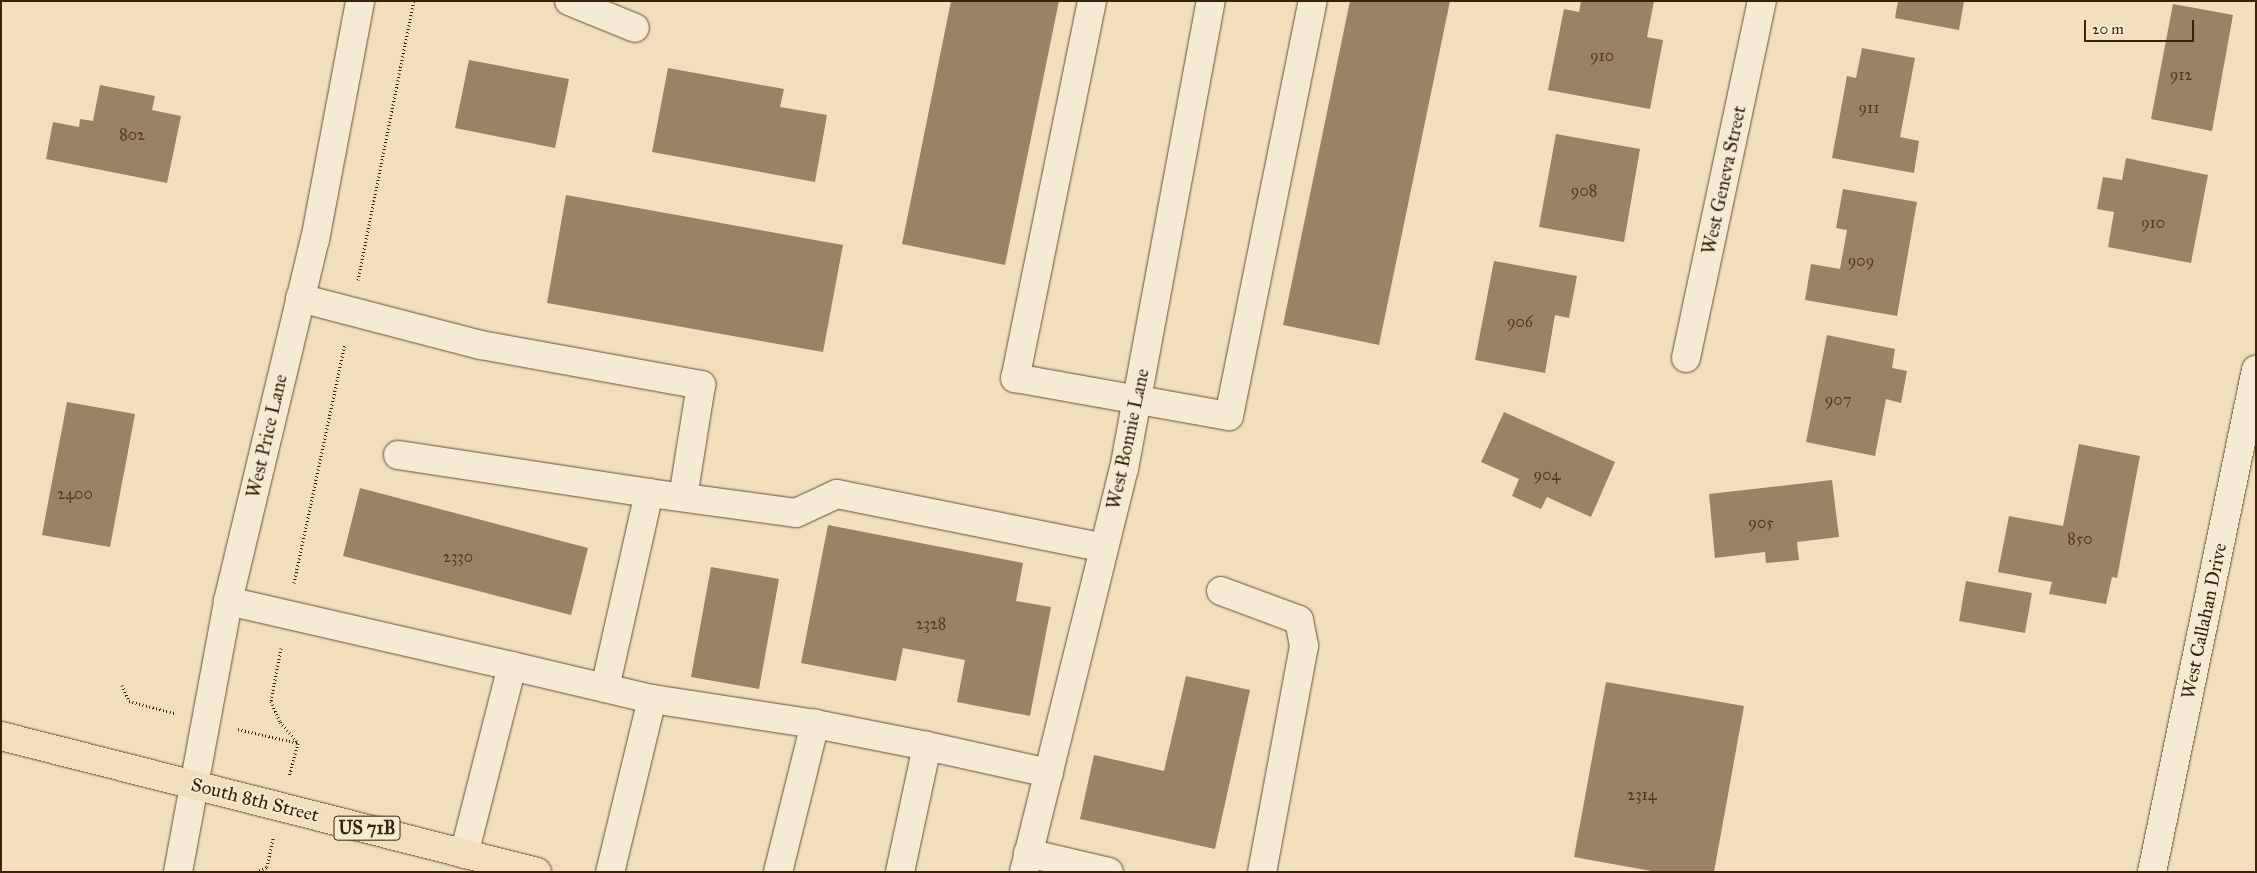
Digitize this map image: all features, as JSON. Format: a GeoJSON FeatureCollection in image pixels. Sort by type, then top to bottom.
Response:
{"type":"FeatureCollection","features":[{"type":"Feature","properties":{"kind":"main road","name":"South 8th Street"},"geometry":{"type":"LineString","coordinates":[[1,736],[537,872]]}},
{"type":"Feature","properties":{"kind":"street","name":"West Price Lane"},"geometry":{"type":"LineString","coordinates":[[178,872],[196,786],[228,601],[300,298],[360,1]]}},
{"type":"Feature","properties":{"kind":"street"},"geometry":{"type":"LineString","coordinates":[[569,1],[635,28]]}},
{"type":"Feature","properties":{"kind":"street"},"geometry":{"type":"LineString","coordinates":[[1092,1],[1015,378],[1137,398],[1229,416],[1313,1]]}},
{"type":"Feature","properties":{"kind":"street","name":"West Bonnie Lane"},"geometry":{"type":"LineString","coordinates":[[1026,862],[1050,773],[1104,548],[1137,398],[1211,1]]}},
{"type":"Feature","properties":{"kind":"street","name":"West Geneva Street"},"geometry":{"type":"LineString","coordinates":[[1686,358],[1762,1]]}},
{"type":"Feature","properties":{"kind":"street"},"geometry":{"type":"LineString","coordinates":[[300,298],[481,345],[701,385],[683,497]]}},
{"type":"Feature","properties":{"kind":"street","name":"West Callahan Drive"},"geometry":{"type":"LineString","coordinates":[[2152,872],[2256,370]]}},
{"type":"Feature","properties":{"kind":"street"},"geometry":{"type":"LineString","coordinates":[[398,455],[649,493],[796,512],[837,494],[1104,548]]}},
{"type":"Feature","properties":{"kind":"street"},"geometry":{"type":"LineString","coordinates":[[605,688],[649,493]]}},
{"type":"Feature","properties":{"kind":"street"},"geometry":{"type":"LineString","coordinates":[[1221,591],[1298,620],[1304,646],[1262,872]]}},
{"type":"Feature","properties":{"kind":"street"},"geometry":{"type":"LineString","coordinates":[[228,601],[652,699],[815,724],[1050,773]]}},
{"type":"Feature","properties":{"kind":"street"},"geometry":{"type":"LineString","coordinates":[[464,854],[512,666]]}},
{"type":"Feature","properties":{"kind":"street"},"geometry":{"type":"LineString","coordinates":[[610,872],[652,699]]}},
{"type":"Feature","properties":{"kind":"street"},"geometry":{"type":"LineString","coordinates":[[778,872],[815,724]]}},
{"type":"Feature","properties":{"kind":"street"},"geometry":{"type":"LineString","coordinates":[[900,872],[927,746]]}},
{"type":"Feature","properties":{"kind":"street"},"geometry":{"type":"LineString","coordinates":[[1026,862],[1109,872]]}},
{"type":"Feature","properties":{"kind":"path"},"geometry":{"type":"LineString","coordinates":[[282,645],[271,701],[298,743]]}},
{"type":"Feature","properties":{"kind":"path"},"geometry":{"type":"LineString","coordinates":[[122,684],[129,701]]}},
{"type":"Feature","properties":{"kind":"path"},"geometry":{"type":"LineString","coordinates":[[277,738],[298,743]]}},
{"type":"Feature","properties":{"kind":"path"},"geometry":{"type":"LineString","coordinates":[[294,754],[298,743]]}},
{"type":"Feature","properties":{"kind":"path"},"geometry":{"type":"LineString","coordinates":[[256,872],[267,868],[270,851]]}},
{"type":"Feature","properties":{"kind":"building"},"geometry":{"type":"Polygon","coordinates":[[[951,1],[1059,1],[1005,265],[902,244],[951,1]]]}},
{"type":"Feature","properties":{"kind":"building"},"geometry":{"type":"Polygon","coordinates":[[[1350,1],[1450,1],[1379,345],[1283,325],[1350,1]]]}},
{"type":"Feature","properties":{"kind":"building"},"geometry":{"type":"Polygon","coordinates":[[[1581,1],[1654,1],[1647,37],[1663,40],[1650,109],[1548,90],[1564,9],[1579,12],[1581,1]]]}},
{"type":"Feature","properties":{"kind":"building"},"geometry":{"type":"Polygon","coordinates":[[[1898,1],[1964,1],[1959,30],[1895,18],[1898,1]]]}},
{"type":"Feature","properties":{"kind":"building"},"geometry":{"type":"Polygon","coordinates":[[[2173,4],[2233,15],[2212,131],[2151,119],[2173,4]]]}},
{"type":"Feature","properties":{"kind":"building"},"geometry":{"type":"Polygon","coordinates":[[[1862,48],[1915,58],[1900,137],[1919,141],[1914,173],[1832,158],[1847,76],[1856,78],[1862,48]]]}},
{"type":"Feature","properties":{"kind":"building"},"geometry":{"type":"Polygon","coordinates":[[[469,60],[569,79],[555,148],[455,128],[469,60]]]}},
{"type":"Feature","properties":{"kind":"building"},"geometry":{"type":"Polygon","coordinates":[[[668,68],[784,89],[780,107],[827,115],[815,182],[652,152],[668,68]]]}},
{"type":"Feature","properties":{"kind":"building"},"geometry":{"type":"Polygon","coordinates":[[[100,85],[155,96],[152,110],[181,116],[167,183],[46,159],[53,122],[79,127],[80,119],[93,121],[100,85]]]}},
{"type":"Feature","properties":{"kind":"building"},"geometry":{"type":"Polygon","coordinates":[[[1556,134],[1640,149],[1624,242],[1539,227],[1556,134]]]}},
{"type":"Feature","properties":{"kind":"building"},"geometry":{"type":"Polygon","coordinates":[[[2126,158],[2208,175],[2191,263],[2108,247],[2114,212],[2097,209],[2103,177],[2122,180],[2126,158]]]}},
{"type":"Feature","properties":{"kind":"building"},"geometry":{"type":"Polygon","coordinates":[[[1843,189],[1917,202],[1897,316],[1805,300],[1811,264],[1840,269],[1847,230],[1836,228],[1843,189]]]}},
{"type":"Feature","properties":{"kind":"building"},"geometry":{"type":"Polygon","coordinates":[[[566,195],[843,245],[823,352],[547,303],[566,195]]]}},
{"type":"Feature","properties":{"kind":"building"},"geometry":{"type":"Polygon","coordinates":[[[1494,261],[1577,276],[1569,318],[1555,315],[1545,373],[1475,360],[1494,261]]]}},
{"type":"Feature","properties":{"kind":"building"},"geometry":{"type":"Polygon","coordinates":[[[1827,335],[1895,349],[1892,368],[1907,371],[1901,403],[1886,399],[1875,456],[1806,442],[1827,335]]]}},
{"type":"Feature","properties":{"kind":"building"},"geometry":{"type":"Polygon","coordinates":[[[67,402],[135,414],[110,547],[42,535],[67,402]]]}},
{"type":"Feature","properties":{"kind":"building"},"geometry":{"type":"Polygon","coordinates":[[[1504,412],[1615,462],[1591,517],[1547,497],[1541,509],[1512,496],[1519,479],[1481,462],[1504,412]]]}},
{"type":"Feature","properties":{"kind":"building"},"geometry":{"type":"Polygon","coordinates":[[[2079,444],[2140,456],[2117,578],[2112,577],[2106,604],[2049,594],[2052,582],[1998,572],[2009,516],[2063,526],[2079,444]]]}},
{"type":"Feature","properties":{"kind":"building"},"geometry":{"type":"Polygon","coordinates":[[[1832,480],[1839,537],[1797,542],[1799,560],[1766,563],[1765,552],[1715,558],[1709,494],[1832,480]]]}},
{"type":"Feature","properties":{"kind":"building"},"geometry":{"type":"Polygon","coordinates":[[[360,488],[588,548],[571,615],[343,556],[360,488]]]}},
{"type":"Feature","properties":{"kind":"building"},"geometry":{"type":"Polygon","coordinates":[[[828,525],[1023,563],[1016,601],[1051,607],[1030,716],[957,702],[965,660],[903,648],[896,681],[801,663],[828,525]]]}},
{"type":"Feature","properties":{"kind":"building"},"geometry":{"type":"Polygon","coordinates":[[[711,567],[779,579],[759,689],[691,677],[711,567]]]}},
{"type":"Feature","properties":{"kind":"building"},"geometry":{"type":"Polygon","coordinates":[[[1966,581],[2032,593],[2025,633],[1959,621],[1966,581]]]}},
{"type":"Feature","properties":{"kind":"building"},"geometry":{"type":"Polygon","coordinates":[[[1186,676],[1250,690],[1215,849],[1080,819],[1094,755],[1164,771],[1186,676]]]}},
{"type":"Feature","properties":{"kind":"building"},"geometry":{"type":"Polygon","coordinates":[[[1606,682],[1744,706],[1714,872],[1657,872],[1574,857],[1606,682]]]}}]}
